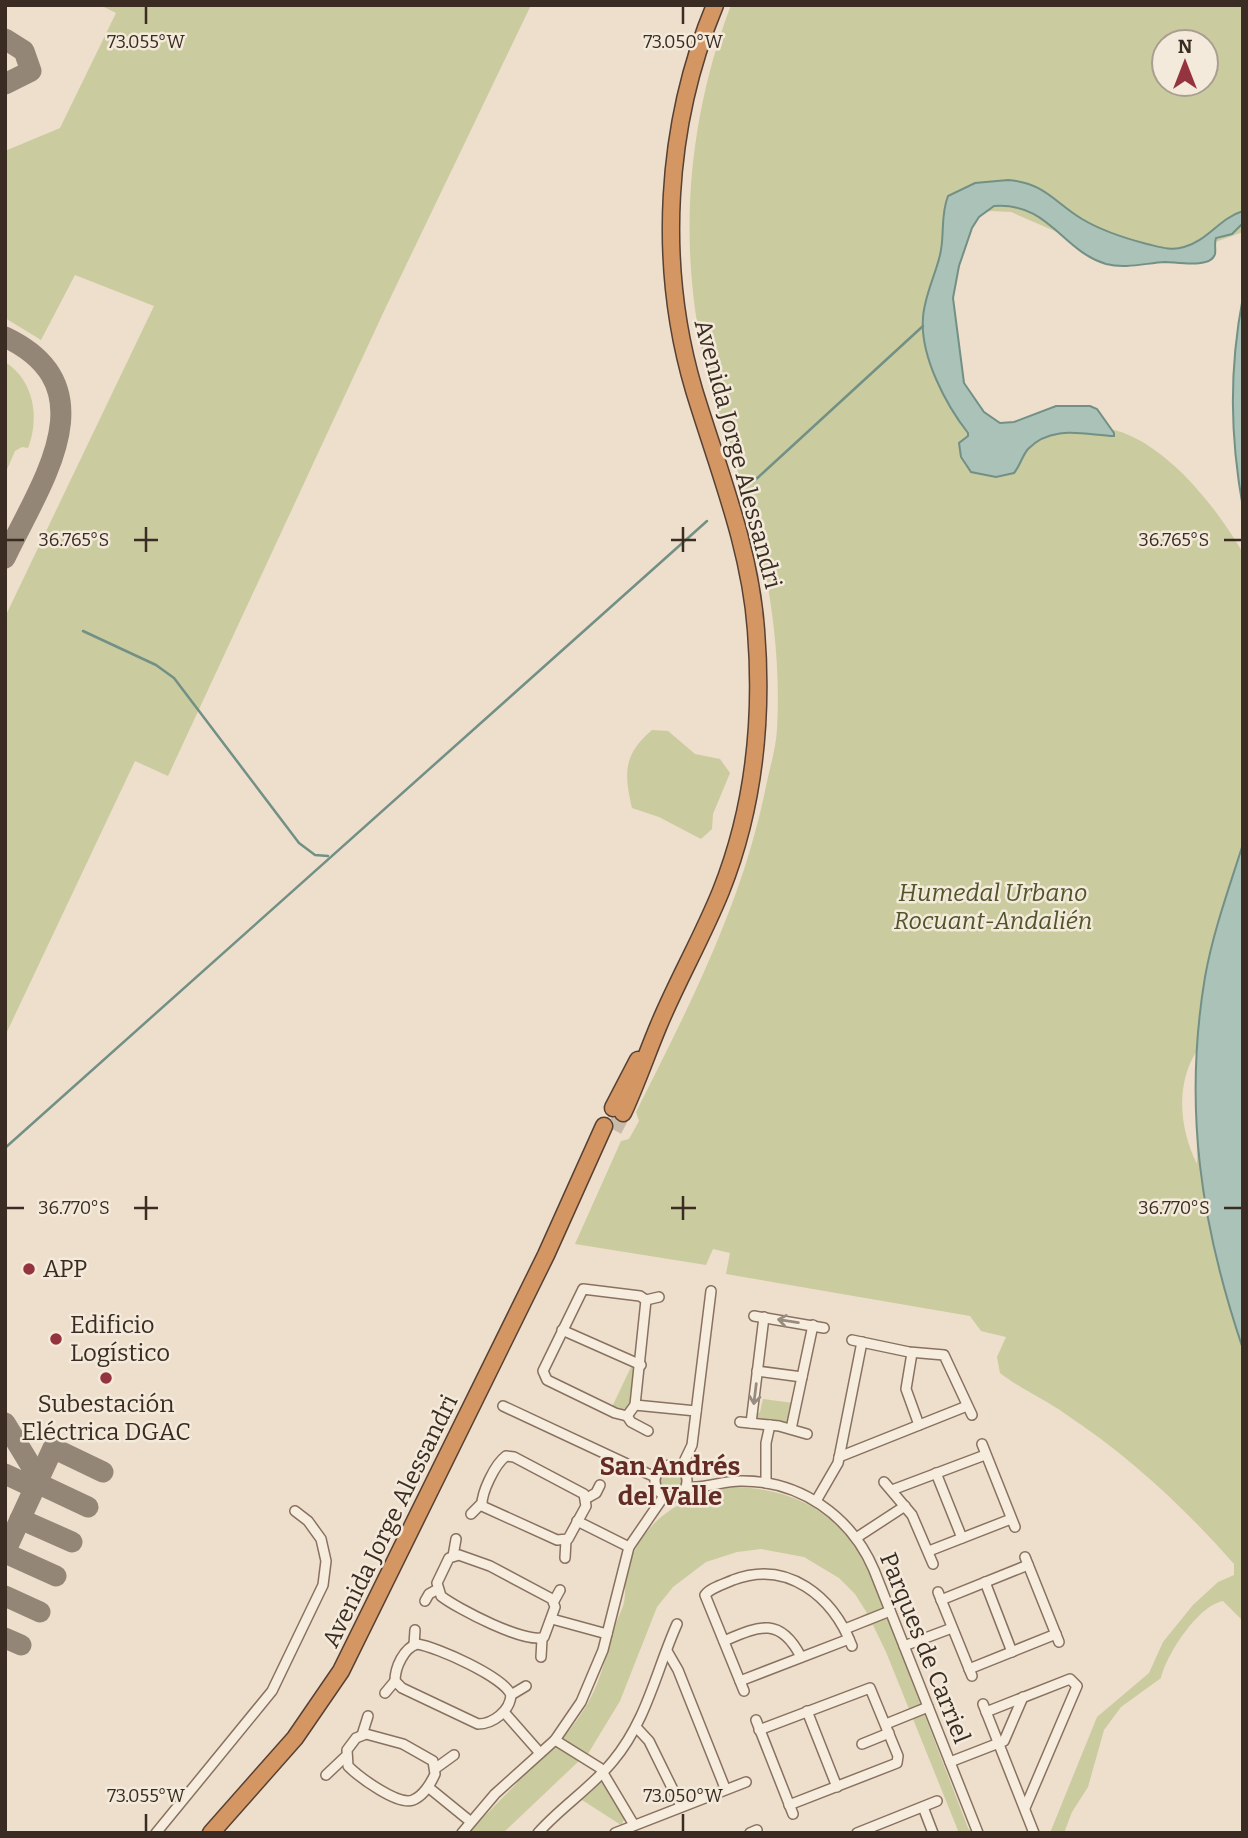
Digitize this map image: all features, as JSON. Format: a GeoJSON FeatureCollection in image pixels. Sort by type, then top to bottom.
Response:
{"type":"FeatureCollection","features":[{"type":"Feature","properties":{"kind":"highway","name":"Avenida Jorge Alessandri"},"geometry":{"type":"LineString","coordinates":[[618,1110],[707,925],[734,856],[748,799],[757,735],[757,652],[750,586],[734,517],[686,360],[676,303],[672,248],[673,191],[679,123],[694,66],[715,5]]}},
{"type":"Feature","properties":{"kind":"highway","name":"Avenida Jorge Alessandri"},"geometry":{"type":"LineString","coordinates":[[211,1833],[295,1738],[341,1671],[609,1128]]}},
{"type":"Feature","properties":{"kind":"street"},"geometry":{"type":"LineString","coordinates":[[648,1431],[631,1422],[627,1416],[615,1413],[545,1378],[544,1368],[585,1288],[640,1296],[646,1300],[659,1297]]}},
{"type":"Feature","properties":{"kind":"street"},"geometry":{"type":"LineString","coordinates":[[681,1468],[691,1451],[711,1291]]}},
{"type":"Feature","properties":{"kind":"street"},"geometry":{"type":"LineString","coordinates":[[627,1416],[635,1405],[646,1300]]}},
{"type":"Feature","properties":{"kind":"street"},"geometry":{"type":"LineString","coordinates":[[751,1423],[759,1317],[824,1328]]}},
{"type":"Feature","properties":{"kind":"street"},"geometry":{"type":"LineString","coordinates":[[791,1429],[813,1325]]}},
{"type":"Feature","properties":{"kind":"street"},"geometry":{"type":"LineString","coordinates":[[562,1330],[641,1365]]}},
{"type":"Feature","properties":{"kind":"street"},"geometry":{"type":"LineString","coordinates":[[816,1501],[835,1471],[839,1457],[857,1341],[912,1353],[946,1356],[972,1415]]}},
{"type":"Feature","properties":{"kind":"street"},"geometry":{"type":"LineString","coordinates":[[912,1353],[906,1389],[919,1425]]}},
{"type":"Feature","properties":{"kind":"street"},"geometry":{"type":"LineString","coordinates":[[757,1371],[802,1377]]}},
{"type":"Feature","properties":{"kind":"street"},"geometry":{"type":"LineString","coordinates":[[635,1405],[696,1411]]}},
{"type":"Feature","properties":{"kind":"street"},"geometry":{"type":"LineString","coordinates":[[503,1406],[655,1477]]}},
{"type":"Feature","properties":{"kind":"street"},"geometry":{"type":"LineString","coordinates":[[839,1457],[967,1406]]}},
{"type":"Feature","properties":{"kind":"street"},"geometry":{"type":"LineString","coordinates":[[740,1422],[770,1425],[807,1434]]}},
{"type":"Feature","properties":{"kind":"street"},"geometry":{"type":"LineString","coordinates":[[766,1483],[766,1443],[770,1425]]}},
{"type":"Feature","properties":{"kind":"street"},"geometry":{"type":"LineString","coordinates":[[929,1551],[1013,1523],[982,1444]]}},
{"type":"Feature","properties":{"kind":"street"},"geometry":{"type":"LineString","coordinates":[[471,1514],[481,1504],[499,1462],[508,1455],[577,1489],[587,1498]]}},
{"type":"Feature","properties":{"kind":"street"},"geometry":{"type":"LineString","coordinates":[[892,1490],[985,1455]]}},
{"type":"Feature","properties":{"kind":"street"},"geometry":{"type":"LineString","coordinates":[[666,1466],[681,1468],[687,1477],[687,1487],[679,1496],[664,1496],[656,1487],[655,1477],[666,1466]]}},
{"type":"Feature","properties":{"kind":"street"},"geometry":{"type":"LineString","coordinates":[[936,1473],[962,1538]]}},
{"type":"Feature","properties":{"kind":"street","name":"Parques de Carriel"},"geometry":{"type":"LineString","coordinates":[[687,1487],[733,1481],[766,1483],[816,1501],[834,1514],[856,1538],[869,1559],[978,1833]]}},
{"type":"Feature","properties":{"kind":"street"},"geometry":{"type":"LineString","coordinates":[[884,1482],[905,1506],[933,1564]]}},
{"type":"Feature","properties":{"kind":"street"},"geometry":{"type":"LineString","coordinates":[[565,1558],[565,1541],[587,1498],[596,1493],[600,1485]]}},
{"type":"Feature","properties":{"kind":"street"},"geometry":{"type":"LineString","coordinates":[[463,1833],[501,1789],[555,1740],[581,1702],[607,1634],[629,1547],[664,1496]]}},
{"type":"Feature","properties":{"kind":"street"},"geometry":{"type":"LineString","coordinates":[[481,1504],[535,1531],[565,1541]]}},
{"type":"Feature","properties":{"kind":"street"},"geometry":{"type":"LineString","coordinates":[[856,1538],[905,1506]]}},
{"type":"Feature","properties":{"kind":"street"},"geometry":{"type":"LineString","coordinates":[[156,1833],[265,1701],[323,1585],[326,1561],[321,1539],[308,1521],[295,1511]]}},
{"type":"Feature","properties":{"kind":"street"},"geometry":{"type":"LineString","coordinates":[[577,1521],[629,1547]]}},
{"type":"Feature","properties":{"kind":"street"},"geometry":{"type":"LineString","coordinates":[[456,1539],[453,1556],[442,1570],[438,1589],[444,1598],[495,1624],[532,1639],[542,1639]]}},
{"type":"Feature","properties":{"kind":"street"},"geometry":{"type":"LineString","coordinates":[[453,1556],[490,1566],[554,1601]]}},
{"type":"Feature","properties":{"kind":"street"},"geometry":{"type":"LineString","coordinates":[[1027,1561],[1057,1638],[1012,1651],[970,1673],[940,1596],[985,1582],[1027,1561]]}},
{"type":"Feature","properties":{"kind":"street"},"geometry":{"type":"LineString","coordinates":[[744,1692],[705,1594],[751,1575],[777,1575],[810,1588],[830,1606],[848,1638]]}},
{"type":"Feature","properties":{"kind":"street"},"geometry":{"type":"LineString","coordinates":[[985,1582],[1012,1651]]}},
{"type":"Feature","properties":{"kind":"street"},"geometry":{"type":"LineString","coordinates":[[425,1601],[429,1594],[438,1589]]}},
{"type":"Feature","properties":{"kind":"street"},"geometry":{"type":"LineString","coordinates":[[541,1657],[542,1639],[552,1619],[554,1601],[560,1590]]}},
{"type":"Feature","properties":{"kind":"street"},"geometry":{"type":"LineString","coordinates":[[740,1681],[848,1638],[890,1611]]}},
{"type":"Feature","properties":{"kind":"street"},"geometry":{"type":"LineString","coordinates":[[552,1619],[607,1634]]}},
{"type":"Feature","properties":{"kind":"street"},"geometry":{"type":"LineString","coordinates":[[538,1833],[604,1772],[636,1727],[677,1624]]}},
{"type":"Feature","properties":{"kind":"street"},"geometry":{"type":"LineString","coordinates":[[724,1641],[757,1627],[771,1628],[789,1638],[801,1657]]}},
{"type":"Feature","properties":{"kind":"street"},"geometry":{"type":"LineString","coordinates":[[904,1646],[952,1628]]}},
{"type":"Feature","properties":{"kind":"street"},"geometry":{"type":"LineString","coordinates":[[414,1645],[415,1630]]}},
{"type":"Feature","properties":{"kind":"street"},"geometry":{"type":"LineString","coordinates":[[385,1693],[395,1681],[405,1653],[414,1645],[424,1645],[486,1674],[507,1688],[511,1696]]}},
{"type":"Feature","properties":{"kind":"street"},"geometry":{"type":"LineString","coordinates":[[667,1651],[678,1670],[725,1788]]}},
{"type":"Feature","properties":{"kind":"street"},"geometry":{"type":"LineString","coordinates":[[1025,1808],[1077,1686],[1072,1679],[984,1708],[1034,1833]]}},
{"type":"Feature","properties":{"kind":"street"},"geometry":{"type":"LineString","coordinates":[[395,1681],[402,1688],[478,1724],[489,1722],[504,1712],[511,1696],[526,1686]]}},
{"type":"Feature","properties":{"kind":"street"},"geometry":{"type":"LineString","coordinates":[[755,1720],[759,1730],[791,1810],[837,1787],[898,1762],[870,1688],[759,1730]]}},
{"type":"Feature","properties":{"kind":"street"},"geometry":{"type":"LineString","coordinates":[[950,1762],[999,1744],[1006,1738],[1023,1697]]}},
{"type":"Feature","properties":{"kind":"street"},"geometry":{"type":"LineString","coordinates":[[862,1744],[928,1707]]}},
{"type":"Feature","properties":{"kind":"street"},"geometry":{"type":"LineString","coordinates":[[807,1711],[837,1787]]}},
{"type":"Feature","properties":{"kind":"street"},"geometry":{"type":"LineString","coordinates":[[504,1712],[540,1753]]}},
{"type":"Feature","properties":{"kind":"street"},"geometry":{"type":"LineString","coordinates":[[326,1775],[345,1757],[351,1744],[362,1735],[368,1716]]}},
{"type":"Feature","properties":{"kind":"street"},"geometry":{"type":"LineString","coordinates":[[636,1727],[649,1741],[681,1806]]}},
{"type":"Feature","properties":{"kind":"street"},"geometry":{"type":"LineString","coordinates":[[362,1735],[379,1736],[411,1748],[431,1759],[436,1768]]}},
{"type":"Feature","properties":{"kind":"street"},"geometry":{"type":"LineString","coordinates":[[555,1740],[591,1760],[604,1772],[634,1825]]}},
{"type":"Feature","properties":{"kind":"street"},"geometry":{"type":"LineString","coordinates":[[345,1757],[348,1766],[363,1779],[407,1801],[414,1800],[428,1787],[436,1768],[454,1755]]}},
{"type":"Feature","properties":{"kind":"street"},"geometry":{"type":"LineString","coordinates":[[614,1833],[746,1782]]}},
{"type":"Feature","properties":{"kind":"street"},"geometry":{"type":"LineString","coordinates":[[428,1787],[471,1822]]}},
{"type":"Feature","properties":{"kind":"street"},"geometry":{"type":"LineString","coordinates":[[857,1833],[880,1829],[937,1801]]}},
{"type":"Feature","properties":{"kind":"street"},"geometry":{"type":"LineString","coordinates":[[923,1807],[933,1833]]}},
{"type":"Feature","properties":{"kind":"green space"},"geometry":{"type":"Polygon","coordinates":[[[100,5],[531,5],[385,309],[168,776],[135,761],[5,1036],[5,617],[154,306],[75,275],[41,340],[5,318],[5,151],[60,128],[116,13],[100,5]]]}},
{"type":"Feature","properties":{"kind":"green space","name":"Humedal Urbano Rocuant-Andalién"},"geometry":{"type":"Polygon","coordinates":[[[731,5],[1243,5],[1243,232],[1207,245],[1163,249],[1109,246],[1057,232],[1011,212],[991,211],[978,214],[966,226],[942,312],[974,419],[1029,438],[1082,427],[1098,427],[1121,432],[1142,442],[1163,456],[1201,493],[1243,553],[1243,1621],[1223,1601],[1203,1612],[1176,1645],[1161,1678],[1121,1707],[1104,1730],[1088,1787],[1072,1812],[1064,1833],[1050,1833],[1097,1717],[1149,1673],[1163,1642],[1193,1605],[1218,1582],[1234,1575],[1234,1564],[1175,1502],[1133,1465],[1064,1413],[1000,1373],[997,1357],[1006,1337],[981,1331],[970,1316],[726,1274],[730,1253],[713,1249],[706,1265],[575,1244],[621,1141],[629,1139],[639,1121],[636,1112],[694,993],[729,912],[756,829],[776,736],[776,649],[769,595],[759,542],[706,368],[691,276],[691,185],[704,94],[731,5]],[[1196,1052],[1185,1079],[1182,1108],[1187,1137],[1197,1164],[1196,1052]]]}},
{"type":"Feature","properties":{"kind":"green space"},"geometry":{"type":"Polygon","coordinates":[[[5,362],[23,379],[28,389],[34,424],[28,448],[22,447],[15,451],[5,474],[5,362]]]}},
{"type":"Feature","properties":{"kind":"green space"},"geometry":{"type":"Polygon","coordinates":[[[652,730],[668,731],[695,754],[720,759],[730,773],[713,814],[712,829],[701,839],[659,817],[632,808],[628,765],[642,739],[652,730]]]}},
{"type":"Feature","properties":{"kind":"green space"},"geometry":{"type":"Polygon","coordinates":[[[632,1365],[635,1366],[632,1405],[620,1411],[612,1407],[632,1365]]]}},
{"type":"Feature","properties":{"kind":"green space"},"geometry":{"type":"Polygon","coordinates":[[[763,1399],[793,1403],[789,1424],[757,1419],[756,1415],[760,1412],[763,1399]]]}},
{"type":"Feature","properties":{"kind":"green space"},"geometry":{"type":"Polygon","coordinates":[[[671,1470],[680,1473],[683,1482],[680,1491],[671,1494],[662,1491],[659,1482],[662,1473],[671,1470]]]}},
{"type":"Feature","properties":{"kind":"green space"},"geometry":{"type":"Polygon","coordinates":[[[734,1487],[758,1489],[801,1501],[820,1512],[851,1541],[874,1583],[972,1833],[959,1833],[886,1652],[873,1625],[866,1627],[861,1616],[867,1613],[855,1594],[839,1578],[804,1557],[761,1549],[737,1552],[706,1562],[673,1587],[657,1607],[620,1701],[583,1762],[580,1760],[503,1833],[468,1833],[518,1779],[561,1740],[587,1705],[598,1681],[623,1606],[627,1569],[644,1536],[655,1523],[682,1503],[734,1487]]]}},
{"type":"Feature","properties":{"kind":"green space"},"geometry":{"type":"Polygon","coordinates":[[[602,1781],[625,1818],[621,1825],[582,1800],[602,1781]]]}},
{"type":"Feature","properties":{"kind":"shaded area"},"geometry":{"type":"Polygon","coordinates":[[[1008,180],[1040,189],[1072,213],[1097,227],[1161,247],[1175,249],[1192,244],[1243,211],[1243,223],[1232,234],[1216,238],[1215,254],[1207,262],[1121,266],[1091,258],[1042,219],[1029,212],[1013,207],[994,206],[979,217],[972,228],[959,266],[953,298],[964,383],[984,412],[1000,423],[1014,422],[1056,406],[1090,406],[1097,409],[1114,433],[1114,436],[1069,433],[1047,436],[1028,449],[1014,473],[996,477],[971,472],[961,457],[959,443],[968,433],[951,409],[930,364],[923,333],[923,318],[925,302],[940,255],[948,196],[975,183],[1008,180]]]}},
{"type":"Feature","properties":{"kind":"shaded area"},"geometry":{"type":"Polygon","coordinates":[[[1243,297],[1243,508],[1234,429],[1233,376],[1243,297]]]}},
{"type":"Feature","properties":{"kind":"shaded area"},"geometry":{"type":"Polygon","coordinates":[[[1243,844],[1243,1349],[1216,1257],[1207,1211],[1196,1120],[1196,1073],[1208,960],[1243,844]]]}},
{"type":"Feature","properties":{"kind":"waterway"},"geometry":{"type":"LineString","coordinates":[[753,482],[923,326]]}},
{"type":"Feature","properties":{"kind":"waterway"},"geometry":{"type":"LineString","coordinates":[[5,1148],[707,521]]}},
{"type":"Feature","properties":{"kind":"waterway"},"geometry":{"type":"LineString","coordinates":[[83,631],[156,665],[174,678],[299,843],[315,855],[328,856]]}},
{"type":"Feature","properties":{"kind":"taxiway"},"geometry":{"type":"LineString","coordinates":[[5,39],[24,51],[31,71],[5,84]]}},
{"type":"Feature","properties":{"kind":"taxiway"},"geometry":{"type":"LineString","coordinates":[[5,337],[37,358],[55,382],[61,409],[58,438],[48,469],[5,558]]}},
{"type":"Feature","properties":{"kind":"taxiway"},"geometry":{"type":"LineString","coordinates":[[5,1423],[39,1479]]}},
{"type":"Feature","properties":{"kind":"taxiway"},"geometry":{"type":"LineString","coordinates":[[5,1552],[53,1448],[103,1472]]}},
{"type":"Feature","properties":{"kind":"taxiway"},"geometry":{"type":"LineString","coordinates":[[5,1474],[35,1488]]}},
{"type":"Feature","properties":{"kind":"taxiway"},"geometry":{"type":"LineString","coordinates":[[37,1483],[88,1507]]}},
{"type":"Feature","properties":{"kind":"taxiway"},"geometry":{"type":"LineString","coordinates":[[20,1519],[72,1542]]}},
{"type":"Feature","properties":{"kind":"taxiway"},"geometry":{"type":"LineString","coordinates":[[5,1553],[56,1576]]}},
{"type":"Feature","properties":{"kind":"taxiway"},"geometry":{"type":"LineString","coordinates":[[5,1596],[40,1612]]}},
{"type":"Feature","properties":{"kind":"taxiway"},"geometry":{"type":"LineString","coordinates":[[5,1638],[21,1645]]}},
{"type":"Feature","properties":{"kind":"tunnel"},"geometry":{"type":"LineString","coordinates":[[614,1130],[623,1113]]}},
{"type":"Feature","properties":{"kind":"place","name":"APP"},"geometry":{"type":"Point","coordinates":[29,1269]}},
{"type":"Feature","properties":{"kind":"place","name":"Edificio Logístico"},"geometry":{"type":"Point","coordinates":[56,1339]}},
{"type":"Feature","properties":{"kind":"place","name":"Subestación Eléctrica DGAC"},"geometry":{"type":"Point","coordinates":[106,1378]}},
{"type":"Feature","properties":{"kind":"district","name":"San Andrés del Valle"},"geometry":{"type":"Point","coordinates":[670,1481]}}]}
